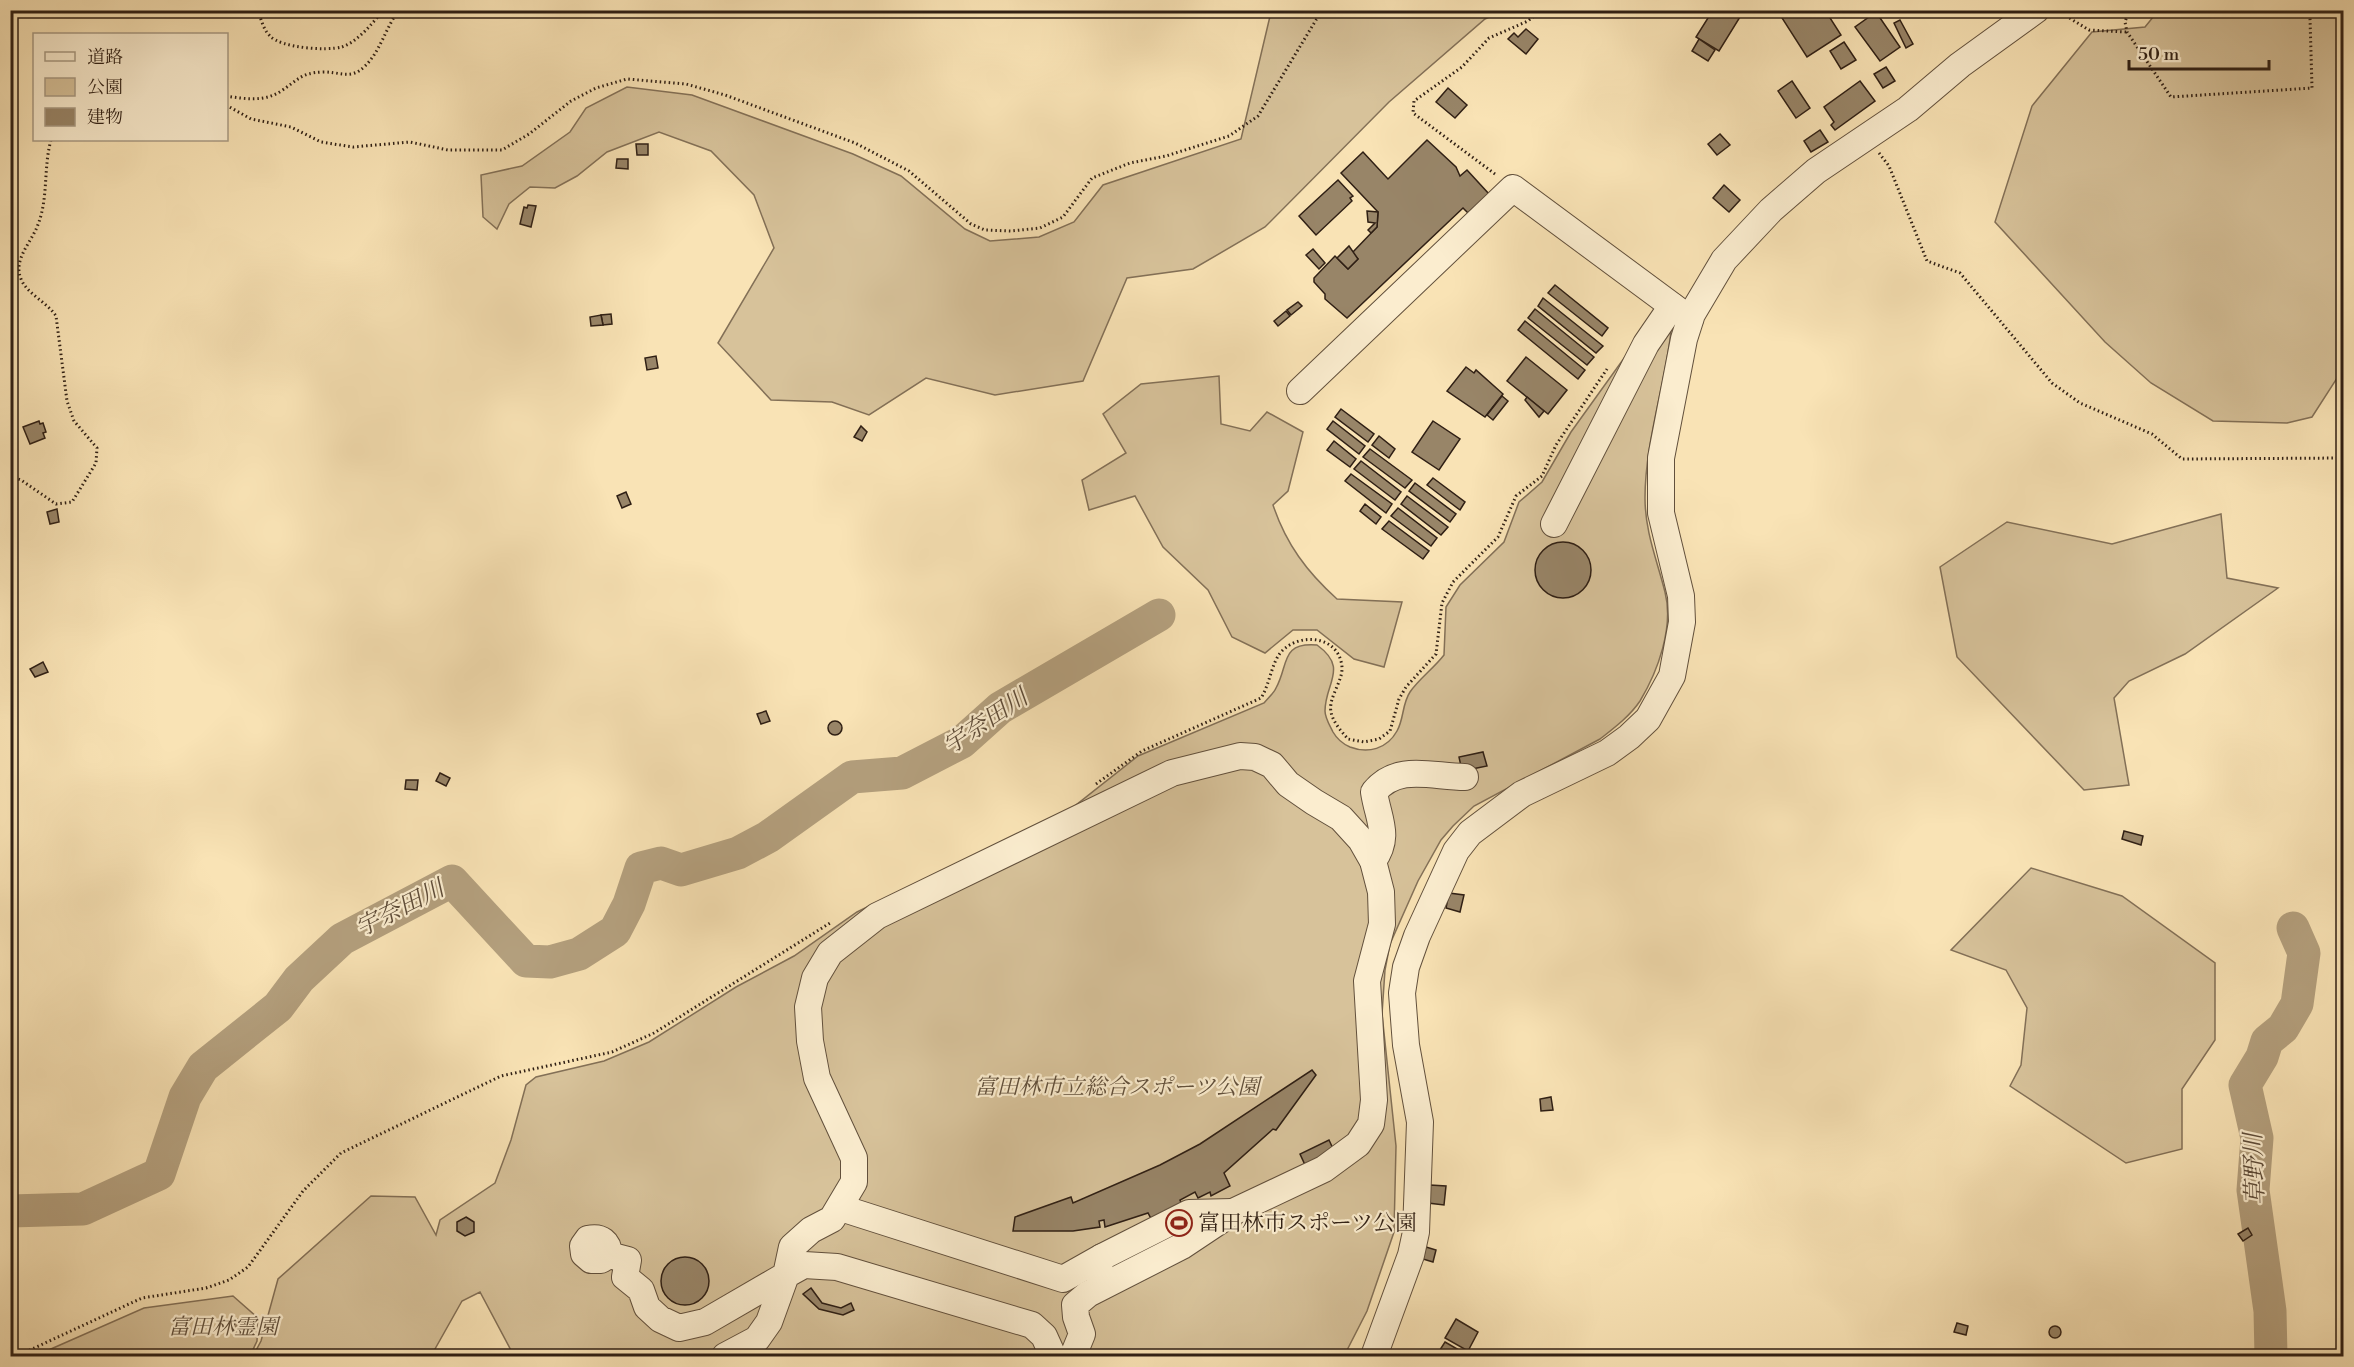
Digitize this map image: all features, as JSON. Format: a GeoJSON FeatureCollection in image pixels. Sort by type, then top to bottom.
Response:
{"type":"FeatureCollection","features":[{"type":"Feature","properties":{"kind":"street"},"geometry":{"type":"LineString","coordinates":[[1554,524],[1646,344],[1681,312],[1745,235],[1816,171],[1908,109],[1960,65],[2036,10]]}},
{"type":"Feature","properties":{"kind":"street"},"geometry":{"type":"LineString","coordinates":[[1300,391],[1514,188],[1681,312]]}},
{"type":"Feature","properties":{"kind":"street"},"geometry":{"type":"LineString","coordinates":[[1374,1356],[1411,1255],[1416,1232],[1420,1122],[1406,1045],[1402,993],[1406,967],[1417,936],[1456,851],[1470,834],[1522,794],[1587,764],[1629,737],[1648,719],[1672,676],[1682,622],[1681,596],[1661,513],[1661,458],[1681,312]]}},
{"type":"Feature","properties":{"kind":"street"},"geometry":{"type":"LineString","coordinates":[[725,1356],[757,1339],[769,1322],[786,1275],[792,1247],[811,1230],[832,1219],[841,1208],[854,1182],[854,1158],[817,1078],[810,1041],[808,1007],[815,978],[830,953],[877,916],[1172,773],[1240,756],[1255,757],[1272,765],[1288,784],[1341,818],[1361,840],[1373,861],[1381,892],[1382,924],[1367,981],[1374,1100],[1371,1124],[1358,1144],[1324,1169],[1233,1212],[1182,1246],[1091,1293],[1076,1305],[1077,1345],[1093,1356]]}},
{"type":"Feature","properties":{"kind":"street"},"geometry":{"type":"LineString","coordinates":[[1373,861],[1383,848],[1383,830],[1374,792],[1382,783],[1394,775],[1409,772],[1465,777]]}},
{"type":"Feature","properties":{"kind":"street"},"geometry":{"type":"LineString","coordinates":[[841,1208],[1063,1279],[1189,1213],[1233,1212]]}},
{"type":"Feature","properties":{"kind":"street"},"geometry":{"type":"LineString","coordinates":[[609,1255],[628,1260],[625,1277],[641,1290],[647,1307],[660,1319],[679,1328],[705,1322],[804,1265],[837,1266],[1032,1325],[1044,1336],[1053,1356]]}},
{"type":"Feature","properties":{"kind":"street"},"geometry":{"type":"LineString","coordinates":[[1091,1293],[1102,1257]]}},
{"type":"Feature","properties":{"kind":"path"},"geometry":{"type":"LineString","coordinates":[[258,10],[270,37],[288,45],[326,48],[342,46],[360,36],[384,10]]}},
{"type":"Feature","properties":{"kind":"path"},"geometry":{"type":"LineString","coordinates":[[228,96],[248,99],[267,97],[281,91],[299,76],[310,73],[324,71],[343,76],[356,73],[367,65],[389,23],[399,10]]}},
{"type":"Feature","properties":{"kind":"path"},"geometry":{"type":"LineString","coordinates":[[503,10],[518,13],[523,10]]}},
{"type":"Feature","properties":{"kind":"path"},"geometry":{"type":"LineString","coordinates":[[228,106],[250,119],[291,127],[321,142],[353,147],[410,142],[448,150],[502,150],[529,134],[571,101],[596,88],[627,80],[686,84],[725,95],[855,143],[909,171],[971,224],[985,230],[1011,231],[1040,228],[1064,217],[1092,178],[1130,164],[1166,156],[1229,136],[1258,116],[1316,20],[1327,10]]}},
{"type":"Feature","properties":{"kind":"path"},"geometry":{"type":"LineString","coordinates":[[1514,188],[1413,113],[1414,101],[1462,67],[1489,38],[1527,21],[1541,10]]}},
{"type":"Feature","properties":{"kind":"path"},"geometry":{"type":"LineString","coordinates":[[2056,10],[2089,30],[2127,32]]}},
{"type":"Feature","properties":{"kind":"path"},"geometry":{"type":"LineString","coordinates":[[2129,10],[2125,22],[2127,32],[2171,97],[2312,88],[2310,18],[2313,10]]}},
{"type":"Feature","properties":{"kind":"path"},"geometry":{"type":"LineString","coordinates":[[1867,137],[1889,166],[1928,261],[1960,273],[2052,383],[2080,403],[2152,434],[2182,459],[2343,458]]}},
{"type":"Feature","properties":{"kind":"path"},"geometry":{"type":"LineString","coordinates":[[10,476],[21,480],[56,504],[72,502],[96,463],[97,448],[74,422],[67,401],[56,316],[50,306],[21,280],[19,265],[38,225],[47,186],[47,152],[51,141]]}},
{"type":"Feature","properties":{"kind":"green space"},"geometry":{"type":"Polygon","coordinates":[[[1502,11],[1485,19],[1389,102],[1265,227],[1193,269],[1127,278],[1083,381],[995,395],[926,378],[869,415],[832,402],[771,400],[718,343],[774,248],[754,195],[711,151],[659,132],[607,152],[577,176],[555,188],[530,187],[509,204],[497,229],[483,217],[481,175],[522,166],[570,132],[586,108],[627,87],[692,95],[853,154],[901,176],[965,229],[990,241],[1039,237],[1074,222],[1103,185],[1241,139],[1271,12],[1502,11]]]}},
{"type":"Feature","properties":{"kind":"green space"},"geometry":{"type":"Polygon","coordinates":[[[2158,11],[2343,11],[2343,387],[2337,378],[2312,417],[2287,423],[2213,421],[2151,383],[2105,342],[1995,222],[2032,106],[2092,32],[2145,27],[2158,11]]]}},
{"type":"Feature","properties":{"kind":"green space","name":"富田林市立総合スポーツ公園"},"geometry":{"type":"Polygon","coordinates":[[[1671,331],[1648,456],[1645,498],[1649,534],[1667,606],[1663,648],[1653,676],[1632,712],[1600,739],[1474,806],[1441,840],[1418,881],[1390,944],[1385,970],[1382,1014],[1396,1146],[1394,1232],[1367,1311],[1344,1356],[514,1356],[480,1292],[462,1301],[431,1356],[253,1356],[261,1341],[278,1279],[371,1196],[415,1197],[436,1235],[440,1220],[495,1183],[511,1140],[526,1085],[536,1077],[604,1061],[649,1042],[736,987],[794,956],[857,912],[1072,808],[1138,756],[1264,703],[1275,690],[1291,651],[1297,647],[1317,645],[1327,653],[1332,661],[1334,669],[1325,714],[1338,739],[1350,747],[1364,750],[1382,746],[1388,742],[1399,726],[1410,692],[1444,655],[1446,607],[1460,585],[1504,542],[1519,502],[1542,482],[1571,432],[1627,354],[1663,333],[1671,331]]]}},
{"type":"Feature","properties":{"kind":"green space"},"geometry":{"type":"Polygon","coordinates":[[[1219,376],[1221,424],[1250,431],[1267,412],[1303,432],[1288,491],[1273,505],[1291,545],[1307,568],[1337,599],[1402,602],[1384,667],[1354,659],[1317,630],[1293,630],[1265,653],[1232,637],[1208,590],[1163,547],[1135,496],[1089,510],[1082,480],[1126,453],[1103,414],[1141,384],[1219,376]]]}},
{"type":"Feature","properties":{"kind":"green space"},"geometry":{"type":"Polygon","coordinates":[[[2221,514],[2227,578],[2278,588],[2185,654],[2129,681],[2114,698],[2129,785],[2084,790],[1957,657],[1940,567],[2007,522],[2112,544],[2221,514]]]}},
{"type":"Feature","properties":{"kind":"green space"},"geometry":{"type":"Polygon","coordinates":[[[2031,868],[2122,896],[2215,963],[2215,1040],[2182,1089],[2182,1149],[2126,1163],[2010,1086],[2021,1065],[2027,1008],[2006,970],[1951,950],[2031,868]]]}},
{"type":"Feature","properties":{"kind":"green space","name":"富田林霊園"},"geometry":{"type":"Polygon","coordinates":[[[233,1296],[258,1318],[257,1341],[250,1356],[35,1356],[144,1308],[233,1296]]]}},
{"type":"Feature","properties":{"kind":"building"},"geometry":{"type":"Polygon","coordinates":[[[1713,10],[1729,10],[1740,17],[1719,51],[1696,37],[1713,10]]]}},
{"type":"Feature","properties":{"kind":"building"},"geometry":{"type":"Polygon","coordinates":[[[1777,10],[1825,10],[1841,35],[1807,57],[1777,10]]]}},
{"type":"Feature","properties":{"kind":"building"},"geometry":{"type":"Polygon","coordinates":[[[1876,12],[1900,47],[1880,61],[1855,27],[1876,12]]]}},
{"type":"Feature","properties":{"kind":"building"},"geometry":{"type":"Polygon","coordinates":[[[1900,20],[1913,44],[1906,48],[1894,23],[1900,20]]]}},
{"type":"Feature","properties":{"kind":"building"},"geometry":{"type":"Polygon","coordinates":[[[1526,29],[1538,39],[1526,54],[1508,39],[1514,33],[1518,37],[1526,29]]]}},
{"type":"Feature","properties":{"kind":"building"},"geometry":{"type":"Polygon","coordinates":[[[1699,39],[1715,50],[1708,61],[1692,51],[1699,39]]]}},
{"type":"Feature","properties":{"kind":"building"},"geometry":{"type":"Polygon","coordinates":[[[1844,42],[1856,60],[1841,69],[1830,51],[1844,42]]]}},
{"type":"Feature","properties":{"kind":"building"},"geometry":{"type":"Polygon","coordinates":[[[1886,67],[1895,81],[1883,88],[1874,74],[1886,67]]]}},
{"type":"Feature","properties":{"kind":"building"},"geometry":{"type":"Polygon","coordinates":[[[1792,81],[1810,108],[1796,118],[1778,91],[1792,81]]]}},
{"type":"Feature","properties":{"kind":"building"},"geometry":{"type":"Polygon","coordinates":[[[1860,81],[1875,101],[1835,130],[1831,125],[1834,122],[1824,107],[1860,81]]]}},
{"type":"Feature","properties":{"kind":"building"},"geometry":{"type":"Polygon","coordinates":[[[1448,88],[1467,105],[1455,118],[1436,102],[1448,88]]]}},
{"type":"Feature","properties":{"kind":"building"},"geometry":{"type":"Polygon","coordinates":[[[1820,130],[1828,142],[1811,152],[1804,141],[1820,130]]]}},
{"type":"Feature","properties":{"kind":"building"},"geometry":{"type":"Polygon","coordinates":[[[1720,134],[1730,145],[1717,155],[1708,144],[1720,134]]]}},
{"type":"Feature","properties":{"kind":"building"},"geometry":{"type":"Polygon","coordinates":[[[1427,140],[1456,167],[1460,176],[1467,170],[1489,194],[1468,213],[1463,208],[1347,318],[1325,299],[1325,294],[1314,282],[1314,278],[1335,256],[1348,269],[1358,259],[1352,253],[1377,227],[1378,212],[1341,173],[1363,152],[1388,179],[1427,140]]]}},
{"type":"Feature","properties":{"kind":"building"},"geometry":{"type":"Polygon","coordinates":[[[636,144],[648,144],[648,155],[637,155],[636,144]]]}},
{"type":"Feature","properties":{"kind":"building"},"geometry":{"type":"Polygon","coordinates":[[[617,159],[628,159],[628,169],[616,168],[617,159]]]}},
{"type":"Feature","properties":{"kind":"building"},"geometry":{"type":"Polygon","coordinates":[[[1338,180],[1353,196],[1350,198],[1352,201],[1316,235],[1299,216],[1338,180]]]}},
{"type":"Feature","properties":{"kind":"building"},"geometry":{"type":"Polygon","coordinates":[[[1724,185],[1740,200],[1729,212],[1713,198],[1724,185]]]}},
{"type":"Feature","properties":{"kind":"building"},"geometry":{"type":"Polygon","coordinates":[[[528,205],[536,206],[531,227],[520,224],[524,207],[527,208],[528,205]]]}},
{"type":"Feature","properties":{"kind":"building"},"geometry":{"type":"Polygon","coordinates":[[[1367,211],[1378,212],[1377,227],[1371,233],[1368,230],[1375,223],[1368,222],[1367,211]]]}},
{"type":"Feature","properties":{"kind":"building"},"geometry":{"type":"Polygon","coordinates":[[[1349,246],[1358,259],[1348,269],[1337,258],[1349,246]]]}},
{"type":"Feature","properties":{"kind":"building"},"geometry":{"type":"Polygon","coordinates":[[[1313,249],[1325,263],[1319,269],[1306,255],[1313,249]]]}},
{"type":"Feature","properties":{"kind":"building"},"geometry":{"type":"Polygon","coordinates":[[[1555,285],[1608,328],[1602,336],[1548,293],[1555,285]]]}},
{"type":"Feature","properties":{"kind":"building"},"geometry":{"type":"Polygon","coordinates":[[[1543,298],[1603,346],[1596,353],[1538,306],[1543,298]]]}},
{"type":"Feature","properties":{"kind":"building"},"geometry":{"type":"Polygon","coordinates":[[[1298,302],[1302,306],[1291,315],[1287,310],[1298,302]]]}},
{"type":"Feature","properties":{"kind":"building"},"geometry":{"type":"Polygon","coordinates":[[[1535,309],[1594,357],[1587,365],[1528,318],[1535,309]]]}},
{"type":"Feature","properties":{"kind":"building"},"geometry":{"type":"Polygon","coordinates":[[[1286,311],[1290,316],[1278,326],[1274,321],[1286,311]]]}},
{"type":"Feature","properties":{"kind":"building"},"geometry":{"type":"Polygon","coordinates":[[[611,314],[612,324],[603,325],[601,315],[611,314]]]}},
{"type":"Feature","properties":{"kind":"building"},"geometry":{"type":"Polygon","coordinates":[[[601,315],[603,325],[591,326],[590,317],[601,315]]]}},
{"type":"Feature","properties":{"kind":"building"},"geometry":{"type":"Polygon","coordinates":[[[1525,321],[1585,370],[1578,379],[1518,330],[1525,321]]]}},
{"type":"Feature","properties":{"kind":"building"},"geometry":{"type":"Polygon","coordinates":[[[656,356],[658,368],[647,370],[645,358],[656,356]]]}},
{"type":"Feature","properties":{"kind":"building"},"geometry":{"type":"Polygon","coordinates":[[[1526,357],[1567,390],[1548,414],[1507,381],[1526,357]]]}},
{"type":"Feature","properties":{"kind":"building"},"geometry":{"type":"Polygon","coordinates":[[[1466,367],[1474,373],[1476,370],[1503,394],[1485,417],[1447,391],[1466,367]]]}},
{"type":"Feature","properties":{"kind":"building"},"geometry":{"type":"Polygon","coordinates":[[[1502,396],[1508,401],[1493,420],[1487,415],[1502,396]]]}},
{"type":"Feature","properties":{"kind":"building"},"geometry":{"type":"Polygon","coordinates":[[[1527,397],[1544,411],[1539,417],[1525,400],[1527,397]]]}},
{"type":"Feature","properties":{"kind":"building"},"geometry":{"type":"Polygon","coordinates":[[[1341,409],[1374,434],[1368,442],[1335,417],[1341,409]]]}},
{"type":"Feature","properties":{"kind":"building"},"geometry":{"type":"Polygon","coordinates":[[[39,421],[40,424],[43,423],[45,438],[30,444],[23,427],[39,421]]]}},
{"type":"Feature","properties":{"kind":"building"},"geometry":{"type":"Polygon","coordinates":[[[1333,421],[1365,446],[1359,454],[1327,429],[1333,421]]]}},
{"type":"Feature","properties":{"kind":"building"},"geometry":{"type":"Polygon","coordinates":[[[1433,421],[1460,439],[1439,470],[1412,452],[1433,421]]]}},
{"type":"Feature","properties":{"kind":"building"},"geometry":{"type":"Polygon","coordinates":[[[861,426],[867,432],[862,441],[854,437],[861,426]]]}},
{"type":"Feature","properties":{"kind":"building"},"geometry":{"type":"Polygon","coordinates":[[[1379,436],[1395,449],[1389,458],[1372,445],[1379,436]]]}},
{"type":"Feature","properties":{"kind":"building"},"geometry":{"type":"Polygon","coordinates":[[[1334,441],[1356,459],[1350,467],[1327,450],[1334,441]]]}},
{"type":"Feature","properties":{"kind":"building"},"geometry":{"type":"Polygon","coordinates":[[[1370,449],[1412,480],[1405,488],[1363,457],[1370,449]]]}},
{"type":"Feature","properties":{"kind":"building"},"geometry":{"type":"Polygon","coordinates":[[[1361,461],[1401,492],[1395,500],[1354,469],[1361,461]]]}},
{"type":"Feature","properties":{"kind":"building"},"geometry":{"type":"Polygon","coordinates":[[[1351,474],[1392,504],[1386,513],[1345,481],[1351,474]]]}},
{"type":"Feature","properties":{"kind":"building"},"geometry":{"type":"Polygon","coordinates":[[[1433,478],[1465,502],[1460,510],[1427,485],[1433,478]]]}},
{"type":"Feature","properties":{"kind":"building"},"geometry":{"type":"Polygon","coordinates":[[[1415,483],[1456,514],[1450,522],[1409,491],[1415,483]]]}},
{"type":"Feature","properties":{"kind":"building"},"geometry":{"type":"Polygon","coordinates":[[[626,492],[631,504],[622,508],[617,496],[626,492]]]}},
{"type":"Feature","properties":{"kind":"building"},"geometry":{"type":"Polygon","coordinates":[[[1407,496],[1448,527],[1441,535],[1401,504],[1407,496]]]}},
{"type":"Feature","properties":{"kind":"building"},"geometry":{"type":"Polygon","coordinates":[[[1365,504],[1381,517],[1376,524],[1360,511],[1365,504]]]}},
{"type":"Feature","properties":{"kind":"building"},"geometry":{"type":"Polygon","coordinates":[[[1398,508],[1437,538],[1431,546],[1391,516],[1398,508]]]}},
{"type":"Feature","properties":{"kind":"building"},"geometry":{"type":"Polygon","coordinates":[[[57,509],[59,522],[50,524],[47,512],[57,509]]]}},
{"type":"Feature","properties":{"kind":"building"},"geometry":{"type":"Polygon","coordinates":[[[1389,521],[1429,551],[1423,559],[1382,529],[1389,521]]]}},
{"type":"Feature","properties":{"kind":"building"},"geometry":{"type":"Polygon","coordinates":[[[1563,542],[1574,544],[1583,550],[1589,559],[1591,570],[1589,581],[1583,590],[1574,596],[1563,598],[1552,596],[1543,590],[1537,581],[1535,570],[1537,559],[1543,550],[1552,544],[1563,542]]]}},
{"type":"Feature","properties":{"kind":"building"},"geometry":{"type":"Polygon","coordinates":[[[43,662],[48,672],[35,677],[30,669],[43,662]]]}},
{"type":"Feature","properties":{"kind":"building"},"geometry":{"type":"Polygon","coordinates":[[[766,711],[770,721],[761,724],[757,714],[766,711]]]}},
{"type":"Feature","properties":{"kind":"building"},"geometry":{"type":"Polygon","coordinates":[[[835,721],[840,723],[842,728],[840,733],[835,735],[830,733],[828,728],[830,723],[835,721]]]}},
{"type":"Feature","properties":{"kind":"building"},"geometry":{"type":"Polygon","coordinates":[[[1483,752],[1487,766],[1462,771],[1459,757],[1483,752]]]}},
{"type":"Feature","properties":{"kind":"building"},"geometry":{"type":"Polygon","coordinates":[[[440,773],[450,778],[446,786],[436,781],[440,773]]]}},
{"type":"Feature","properties":{"kind":"building"},"geometry":{"type":"Polygon","coordinates":[[[406,780],[418,780],[417,790],[405,789],[406,780]]]}},
{"type":"Feature","properties":{"kind":"building"},"geometry":{"type":"Polygon","coordinates":[[[2124,831],[2143,836],[2141,845],[2122,839],[2124,831]]]}},
{"type":"Feature","properties":{"kind":"building"},"geometry":{"type":"Polygon","coordinates":[[[1449,893],[1464,895],[1460,912],[1446,908],[1449,893]]]}},
{"type":"Feature","properties":{"kind":"building"},"geometry":{"type":"Polygon","coordinates":[[[1312,1070],[1316,1075],[1276,1130],[1273,1129],[1224,1173],[1230,1186],[1211,1196],[1210,1192],[1198,1198],[1195,1192],[1180,1200],[1182,1205],[1155,1226],[1148,1213],[1105,1227],[1104,1220],[1099,1221],[1100,1227],[1073,1231],[1013,1231],[1015,1217],[1071,1197],[1073,1203],[1160,1165],[1200,1144],[1312,1070]]]}},
{"type":"Feature","properties":{"kind":"building"},"geometry":{"type":"Polygon","coordinates":[[[1551,1097],[1553,1110],[1541,1111],[1540,1099],[1551,1097]]]}},
{"type":"Feature","properties":{"kind":"building"},"geometry":{"type":"Polygon","coordinates":[[[1329,1140],[1335,1153],[1306,1167],[1300,1154],[1329,1140]]]}},
{"type":"Feature","properties":{"kind":"building"},"geometry":{"type":"Polygon","coordinates":[[[1430,1185],[1446,1186],[1444,1205],[1428,1203],[1430,1185]]]}},
{"type":"Feature","properties":{"kind":"building"},"geometry":{"type":"Polygon","coordinates":[[[466,1217],[474,1222],[474,1232],[465,1236],[457,1231],[457,1222],[466,1217]]]}},
{"type":"Feature","properties":{"kind":"building"},"geometry":{"type":"Polygon","coordinates":[[[2248,1228],[2252,1235],[2243,1241],[2238,1234],[2248,1228]]]}},
{"type":"Feature","properties":{"kind":"building"},"geometry":{"type":"Polygon","coordinates":[[[1426,1247],[1436,1250],[1433,1262],[1423,1259],[1426,1247]]]}},
{"type":"Feature","properties":{"kind":"building"},"geometry":{"type":"Polygon","coordinates":[[[680,1257],[690,1257],[702,1264],[709,1276],[709,1286],[702,1298],[690,1305],[680,1305],[665,1294],[661,1286],[661,1276],[672,1261],[680,1257]]]}},
{"type":"Feature","properties":{"kind":"building"},"geometry":{"type":"Polygon","coordinates":[[[811,1288],[822,1303],[841,1308],[851,1303],[854,1310],[843,1315],[819,1309],[803,1294],[811,1288]]]}},
{"type":"Feature","properties":{"kind":"building"},"geometry":{"type":"Polygon","coordinates":[[[237,1319],[247,1326],[241,1336],[231,1329],[237,1319]]]}},
{"type":"Feature","properties":{"kind":"building"},"geometry":{"type":"Polygon","coordinates":[[[1456,1319],[1478,1332],[1468,1351],[1445,1338],[1456,1319]]]}},
{"type":"Feature","properties":{"kind":"building"},"geometry":{"type":"Polygon","coordinates":[[[1957,1323],[1968,1326],[1966,1335],[1954,1332],[1957,1323]]]}},
{"type":"Feature","properties":{"kind":"building"},"geometry":{"type":"Polygon","coordinates":[[[2057,1326],[2061,1332],[2057,1338],[2053,1338],[2049,1330],[2057,1326]]]}},
{"type":"Feature","properties":{"kind":"building"},"geometry":{"type":"Polygon","coordinates":[[[1445,1342],[1466,1354],[1465,1356],[1436,1356],[1445,1342]]]}},
{"type":"Feature","properties":{"kind":"waterway","name":"宇奈田川"},"geometry":{"type":"LineString","coordinates":[[10,1211],[83,1209],[159,1174],[185,1097],[203,1067],[278,1007],[299,979],[342,939],[452,881],[526,961],[550,962],[579,954],[615,931],[629,904],[641,868],[661,863],[681,870],[738,853],[768,837],[852,777],[902,773],[962,742],[1000,708],[1159,615]]}},
{"type":"Feature","properties":{"kind":"waterway","name":"草野川"},"geometry":{"type":"LineString","coordinates":[[2271,1356],[2270,1311],[2253,1190],[2257,1138],[2245,1085],[2262,1057],[2267,1041],[2283,1028],[2297,1004],[2304,953],[2293,928]]}},
{"type":"Feature","properties":{"kind":"place","name":"富田林市スポーツ公園"},"geometry":{"type":"Point","coordinates":[1179,1223]}}]}
